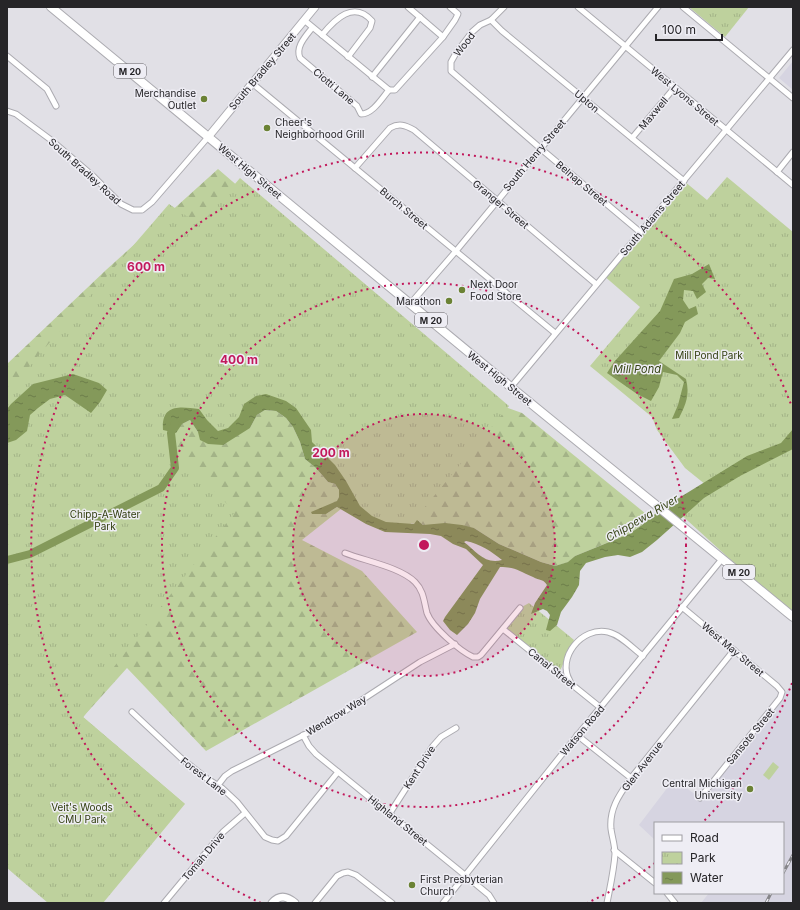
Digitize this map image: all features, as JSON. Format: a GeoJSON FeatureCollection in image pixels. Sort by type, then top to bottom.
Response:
{"type":"FeatureCollection","features":[{"type":"Feature","properties":{"kind":"main road","name":"M 20"},"geometry":{"type":"LineString","coordinates":[[51,7],[208,136]]}},
{"type":"Feature","properties":{"kind":"main road","name":"West High Street"},"geometry":{"type":"LineString","coordinates":[[208,136],[410,304],[793,617]]}},
{"type":"Feature","properties":{"kind":"street","name":"South Bradley Street"},"geometry":{"type":"LineString","coordinates":[[208,136],[315,7]]}},
{"type":"Feature","properties":{"kind":"street"},"geometry":{"type":"LineString","coordinates":[[408,7],[443,37]]}},
{"type":"Feature","properties":{"kind":"street"},"geometry":{"type":"LineString","coordinates":[[304,20],[389,90],[395,90],[443,37],[455,20],[458,14],[450,7]]}},
{"type":"Feature","properties":{"kind":"street","name":"Wood"},"geometry":{"type":"LineString","coordinates":[[452,71],[451,62],[456,52],[480,24],[491,20],[504,7]]}},
{"type":"Feature","properties":{"kind":"street","name":"West Lyons Street"},"geometry":{"type":"LineString","coordinates":[[578,7],[793,185]]}},
{"type":"Feature","properties":{"kind":"street","name":"South Henry Street"},"geometry":{"type":"LineString","coordinates":[[410,304],[456,251],[658,7]]}},
{"type":"Feature","properties":{"kind":"street"},"geometry":{"type":"LineString","coordinates":[[683,7],[770,77],[793,98]]}},
{"type":"Feature","properties":{"kind":"street"},"geometry":{"type":"LineString","coordinates":[[322,35],[345,11],[358,9],[363,11],[372,21],[370,28],[348,56]]}},
{"type":"Feature","properties":{"kind":"street"},"geometry":{"type":"LineString","coordinates":[[372,76],[420,17]]}},
{"type":"Feature","properties":{"kind":"street","name":"Upton"},"geometry":{"type":"LineString","coordinates":[[491,20],[502,31],[684,180]]}},
{"type":"Feature","properties":{"kind":"street","name":"Ciotti Lane"},"geometry":{"type":"LineString","coordinates":[[312,28],[299,48],[298,54],[300,58],[357,106],[361,114],[366,114],[371,111],[389,90]]}},
{"type":"Feature","properties":{"kind":"street","name":"South Adams Street"},"geometry":{"type":"LineString","coordinates":[[511,387],[793,50]]}},
{"type":"Feature","properties":{"kind":"street"},"geometry":{"type":"LineString","coordinates":[[7,56],[47,90],[56,106]]}},
{"type":"Feature","properties":{"kind":"street","name":"Belnap Street"},"geometry":{"type":"LineString","coordinates":[[452,71],[540,148],[640,232]]}},
{"type":"Feature","properties":{"kind":"street","name":"Burch Street"},"geometry":{"type":"LineString","coordinates":[[252,83],[555,334]]}},
{"type":"Feature","properties":{"kind":"street","name":"Maxwell"},"geometry":{"type":"LineString","coordinates":[[632,138],[675,87]]}},
{"type":"Feature","properties":{"kind":"street","name":"South Bradley Road"},"geometry":{"type":"LineString","coordinates":[[7,111],[16,114],[51,140],[94,177],[121,204],[133,210],[142,210],[152,202],[208,136]]}},
{"type":"Feature","properties":{"kind":"street","name":"Granger Street"},"geometry":{"type":"LineString","coordinates":[[355,168],[390,128],[395,125],[404,125],[414,130],[596,284]]}},
{"type":"Feature","properties":{"kind":"street"},"geometry":{"type":"LineString","coordinates":[[777,172],[793,152]]}},
{"type":"Feature","properties":{"kind":"street"},"geometry":{"type":"LineString","coordinates":[[345,553],[395,570],[417,584],[423,594],[432,623],[439,631],[471,657],[478,658],[520,608]]}},
{"type":"Feature","properties":{"kind":"street","name":"Watson Road"},"geometry":{"type":"LineString","coordinates":[[444,903],[577,735],[601,708],[722,559]]}},
{"type":"Feature","properties":{"kind":"street","name":"West May Street"},"geometry":{"type":"LineString","coordinates":[[682,607],[777,686],[782,692]]}},
{"type":"Feature","properties":{"kind":"street","name":"Canal Street"},"geometry":{"type":"LineString","coordinates":[[503,629],[601,708]]}},
{"type":"Feature","properties":{"kind":"street"},"geometry":{"type":"LineString","coordinates":[[572,684],[566,674],[567,662],[573,646],[586,635],[602,631],[612,633],[621,638],[642,656]]}},
{"type":"Feature","properties":{"kind":"street","name":"Wendrow Way"},"geometry":{"type":"LineString","coordinates":[[218,785],[232,771],[303,735],[344,711],[424,659],[455,644]]}},
{"type":"Feature","properties":{"kind":"street","name":"Glen Avenue"},"geometry":{"type":"LineString","coordinates":[[607,903],[614,864],[611,826],[612,811],[619,796],[734,650]]}},
{"type":"Feature","properties":{"kind":"street","name":"Sansote Street"},"geometry":{"type":"LineString","coordinates":[[700,798],[780,698],[782,692]]}},
{"type":"Feature","properties":{"kind":"street","name":"Forest Lane"},"geometry":{"type":"LineString","coordinates":[[132,712],[176,754],[206,778],[218,785],[239,804],[264,836],[273,840],[280,840],[284,837],[338,772]]}},
{"type":"Feature","properties":{"kind":"street","name":"Kent Drive"},"geometry":{"type":"LineString","coordinates":[[390,813],[431,748],[441,737],[456,728]]}},
{"type":"Feature","properties":{"kind":"street","name":"Highland Street"},"geometry":{"type":"LineString","coordinates":[[303,735],[314,752],[489,895],[494,903]]}},
{"type":"Feature","properties":{"kind":"street"},"geometry":{"type":"LineString","coordinates":[[577,735],[632,778]]}},
{"type":"Feature","properties":{"kind":"street","name":"Tomah Drive"},"geometry":{"type":"LineString","coordinates":[[164,903],[223,832],[245,813]]}},
{"type":"Feature","properties":{"kind":"street"},"geometry":{"type":"LineString","coordinates":[[614,850],[654,882]]}},
{"type":"Feature","properties":{"kind":"street"},"geometry":{"type":"LineString","coordinates":[[315,903],[337,876],[346,872],[356,874],[392,903]]}},
{"type":"Feature","properties":{"kind":"street"},"geometry":{"type":"LineString","coordinates":[[668,894],[675,903]]}},
{"type":"Feature","properties":{"kind":"street"},"geometry":{"type":"LineString","coordinates":[[272,903],[280,896],[289,898],[296,903]]}},
{"type":"Feature","properties":{"kind":"shaded area"},"geometry":{"type":"Polygon","coordinates":[[[793,61],[793,90],[779,78],[793,61]]]}},
{"type":"Feature","properties":{"kind":"shaded area","name":"Central Michigan University"},"geometry":{"type":"Polygon","coordinates":[[[793,683],[793,903],[701,903],[708,894],[784,894],[784,822],[654,822],[654,839],[639,825],[674,779],[700,798],[793,683]]]}},
{"type":"Feature","properties":{"kind":"green space"},"geometry":{"type":"Polygon","coordinates":[[[689,7],[749,7],[725,37],[689,7]]]}},
{"type":"Feature","properties":{"kind":"green space"},"geometry":{"type":"Polygon","coordinates":[[[218,169],[297,237],[199,409],[182,424],[190,420],[198,432],[250,428],[257,415],[265,410],[276,411],[286,418],[293,427],[300,442],[305,459],[316,468],[328,482],[335,484],[339,490],[338,501],[326,514],[337,507],[341,509],[302,540],[362,571],[417,632],[206,751],[127,668],[83,717],[185,804],[7,765],[7,364],[106,270],[218,169]]]}},
{"type":"Feature","properties":{"kind":"green space","name":"Mill Pond Park"},"geometry":{"type":"Polygon","coordinates":[[[727,177],[793,232],[793,611],[743,571],[677,511],[711,489],[685,468],[657,430],[652,417],[590,366],[640,307],[603,275],[684,181],[707,200],[727,177]]]}},
{"type":"Feature","properties":{"kind":"green space","name":"Chipp-A-Water Park"},"geometry":{"type":"Polygon","coordinates":[[[240,178],[509,406],[404,532],[371,525],[287,409],[261,407],[229,437],[186,414],[177,420],[171,433],[173,449],[235,512],[110,672],[102,694],[83,717],[185,804],[103,903],[48,903],[7,868],[7,392],[169,204],[200,225],[240,178]]]}},
{"type":"Feature","properties":{"kind":"green space"},"geometry":{"type":"Polygon","coordinates":[[[478,397],[522,413],[651,518],[629,534],[575,556],[569,562],[555,566],[541,562],[499,544],[474,528],[423,525],[419,522],[414,524],[409,523],[478,397]]]}},
{"type":"Feature","properties":{"kind":"green space"},"geometry":{"type":"Polygon","coordinates":[[[529,603],[574,640],[559,673],[503,629],[520,608],[529,603]]]}},
{"type":"Feature","properties":{"kind":"green space"},"geometry":{"type":"Polygon","coordinates":[[[773,762],[779,767],[769,780],[763,775],[773,762]]]}},
{"type":"Feature","properties":{"kind":"water","name":"Mill Pond"},"geometry":{"type":"Polygon","coordinates":[[[709,264],[715,279],[708,278],[702,284],[706,292],[697,299],[693,291],[684,290],[683,300],[689,309],[696,306],[698,314],[685,322],[680,333],[659,361],[686,379],[688,390],[685,404],[679,418],[672,419],[678,405],[684,382],[677,375],[663,372],[659,387],[651,401],[637,394],[607,373],[614,362],[660,311],[674,279],[692,274],[709,264]]]}},
{"type":"Feature","properties":{"kind":"water"},"geometry":{"type":"Polygon","coordinates":[[[73,374],[99,383],[107,390],[91,413],[65,395],[50,399],[30,415],[27,431],[16,440],[7,443],[7,409],[11,404],[33,384],[73,374]]]}},
{"type":"Feature","properties":{"kind":"water"},"geometry":{"type":"Polygon","coordinates":[[[266,394],[286,401],[296,408],[311,430],[312,442],[335,465],[360,506],[372,516],[386,522],[414,524],[417,520],[423,525],[445,523],[474,528],[499,544],[541,562],[555,566],[568,562],[575,556],[629,534],[661,509],[747,456],[781,443],[793,429],[793,449],[740,476],[704,498],[642,552],[630,557],[618,555],[605,557],[586,563],[580,571],[579,585],[561,612],[557,625],[550,631],[546,630],[550,615],[547,611],[543,609],[531,614],[535,603],[547,585],[542,580],[517,570],[500,567],[480,599],[475,613],[468,624],[457,635],[450,630],[443,621],[483,565],[466,549],[453,544],[441,536],[430,534],[385,532],[366,524],[337,507],[326,514],[312,514],[311,512],[337,501],[339,497],[339,490],[335,484],[328,482],[316,468],[305,459],[300,442],[293,427],[286,418],[276,411],[265,410],[257,415],[250,428],[223,445],[208,444],[200,440],[198,432],[190,420],[182,424],[176,433],[163,430],[165,415],[169,411],[179,408],[199,409],[218,431],[228,428],[239,417],[244,404],[256,396],[266,394]],[[466,541],[464,542],[486,559],[491,561],[502,560],[485,548],[466,541]]]}},
{"type":"Feature","properties":{"kind":"waterway","name":"Chippewa River"},"geometry":{"type":"LineString","coordinates":[[7,560],[30,554],[161,488],[175,468],[171,433],[175,423]]}},
{"type":"Feature","properties":{"kind":"railway"},"geometry":{"type":"LineString","coordinates":[[784,871],[793,855]]}},
{"type":"Feature","properties":{"kind":"railway"},"geometry":{"type":"LineString","coordinates":[[766,903],[770,894]]}},
{"type":"Feature","properties":{"kind":"place","name":"Merchandise Outlet"},"geometry":{"type":"Point","coordinates":[204,99]}},
{"type":"Feature","properties":{"kind":"place","name":"Cheer's Neighborhood Grill"},"geometry":{"type":"Point","coordinates":[267,128]}},
{"type":"Feature","properties":{"kind":"place","name":"Next Door Food Store"},"geometry":{"type":"Point","coordinates":[462,290]}},
{"type":"Feature","properties":{"kind":"place","name":"Marathon"},"geometry":{"type":"Point","coordinates":[449,301]}},
{"type":"Feature","properties":{"kind":"place","name":"Central Michigan University"},"geometry":{"type":"Point","coordinates":[750,789]}},
{"type":"Feature","properties":{"kind":"place","name":"First Presbyterian Church"},"geometry":{"type":"Point","coordinates":[412,885]}},
{"type":"Feature","properties":{"kind":"park label","name":"Veit's Woods CMU Park"},"geometry":{"type":"Point","coordinates":[82,812]}}]}
